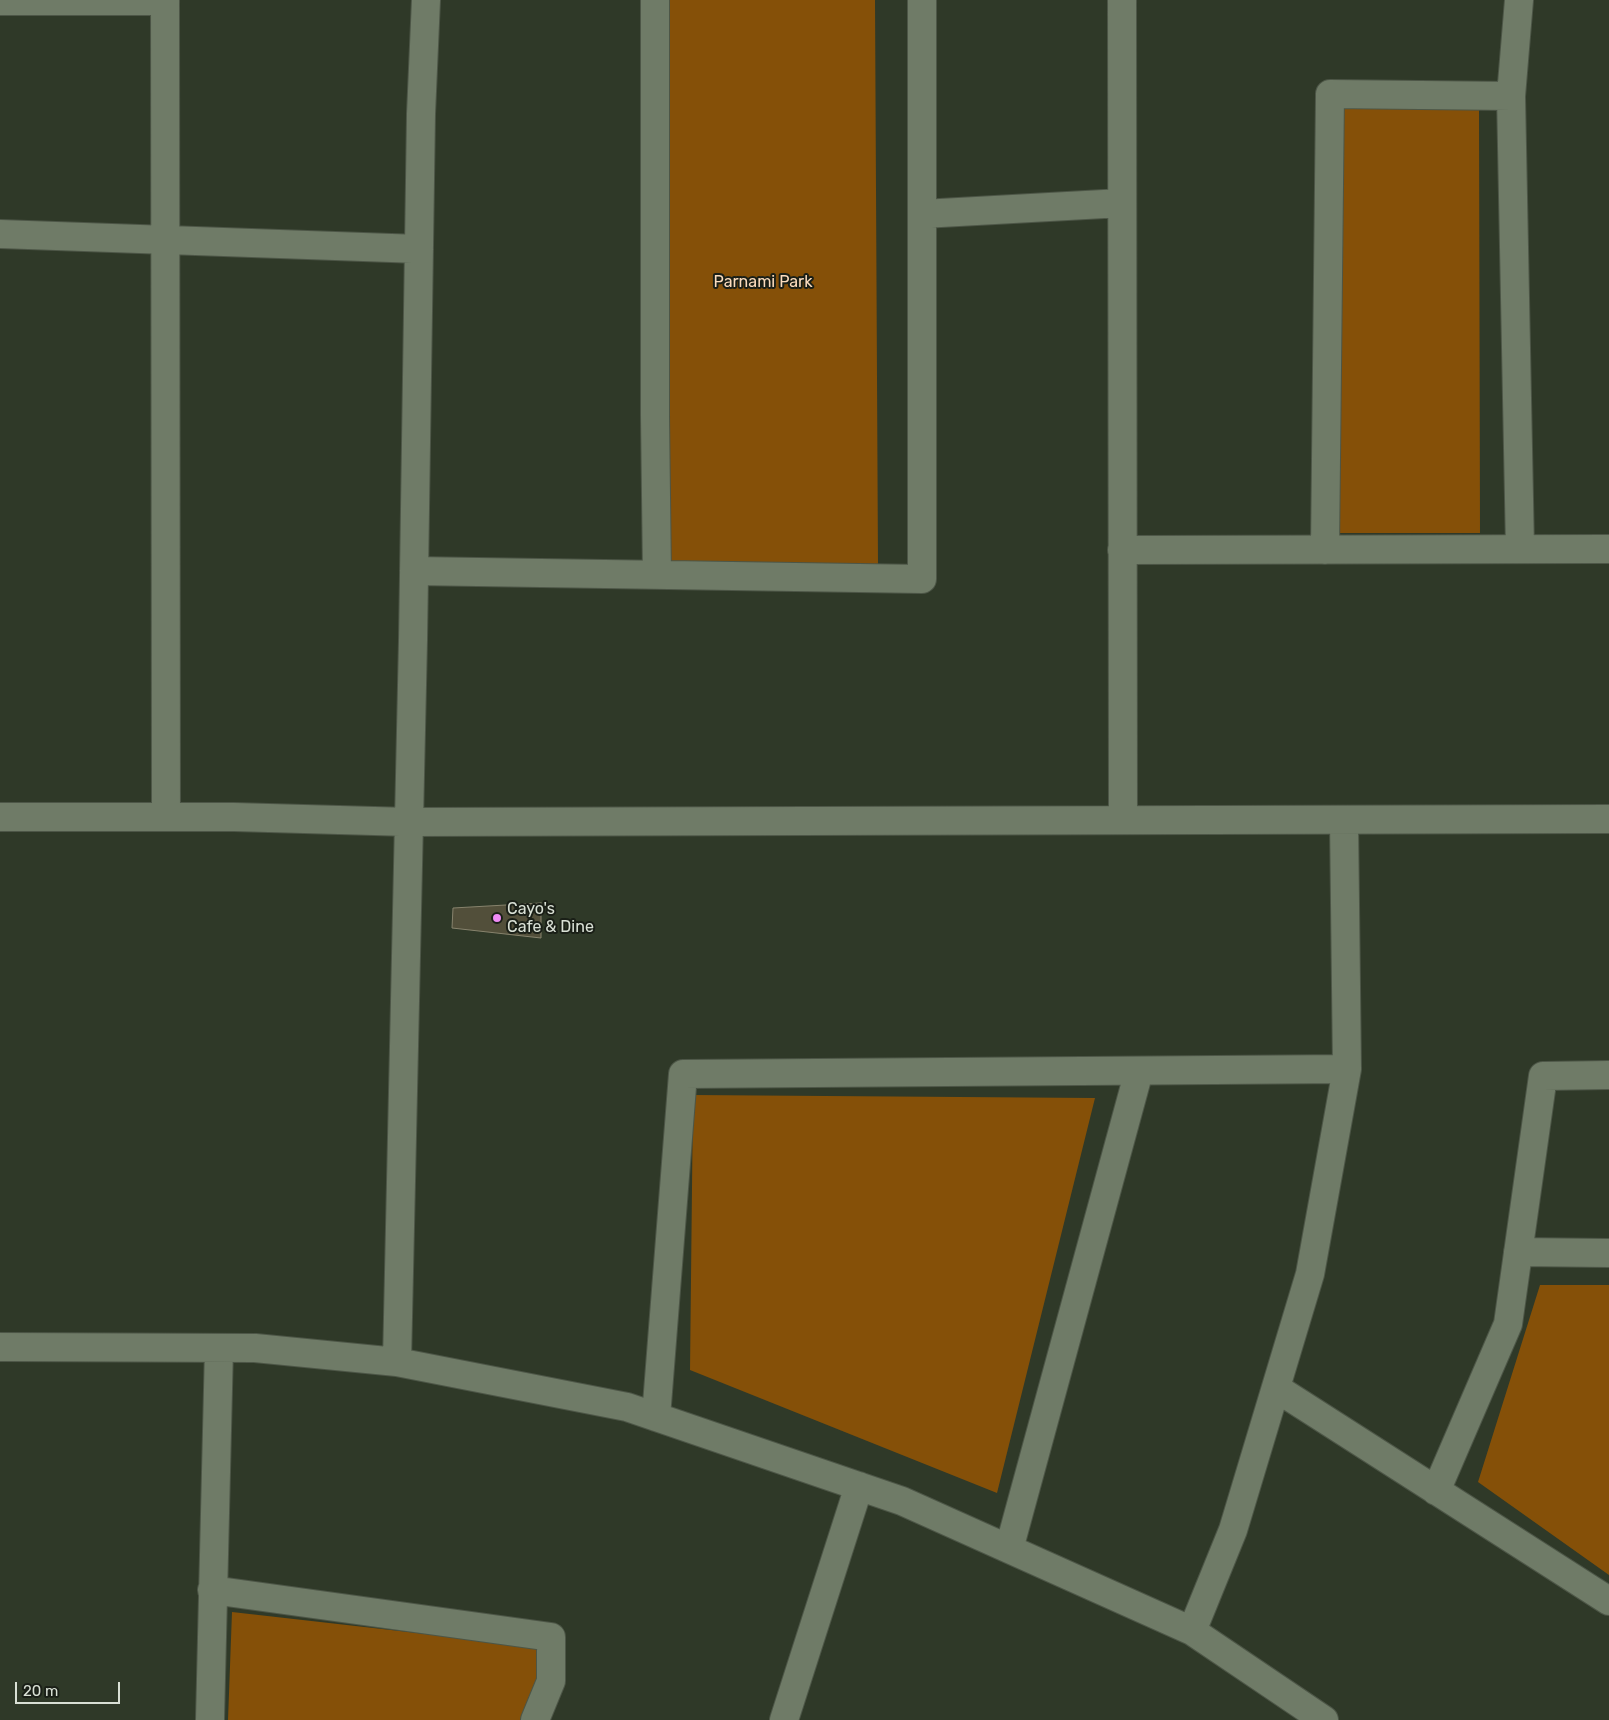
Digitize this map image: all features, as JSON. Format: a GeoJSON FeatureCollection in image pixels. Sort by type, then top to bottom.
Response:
{"type":"FeatureCollection","features":[{"type":"Feature","properties":{"kind":"street"},"geometry":{"type":"LineString","coordinates":[[0,1],[164,0],[166,817]]}},
{"type":"Feature","properties":{"kind":"street"},"geometry":{"type":"LineString","coordinates":[[398,1362],[421,114],[426,0]]}},
{"type":"Feature","properties":{"kind":"street"},"geometry":{"type":"LineString","coordinates":[[655,0],[657,575]]}},
{"type":"Feature","properties":{"kind":"street"},"geometry":{"type":"LineString","coordinates":[[414,571],[922,579],[922,0]]}},
{"type":"Feature","properties":{"kind":"street"},"geometry":{"type":"LineString","coordinates":[[1122,0],[1123,820]]}},
{"type":"Feature","properties":{"kind":"street"},"geometry":{"type":"LineString","coordinates":[[1519,0],[1511,96],[1520,549]]}},
{"type":"Feature","properties":{"kind":"street"},"geometry":{"type":"LineString","coordinates":[[1325,550],[1330,94],[1511,96]]}},
{"type":"Feature","properties":{"kind":"street"},"geometry":{"type":"LineString","coordinates":[[922,214],[1122,203]]}},
{"type":"Feature","properties":{"kind":"street"},"geometry":{"type":"LineString","coordinates":[[0,234],[419,249]]}},
{"type":"Feature","properties":{"kind":"street"},"geometry":{"type":"LineString","coordinates":[[1122,550],[1609,549]]}},
{"type":"Feature","properties":{"kind":"street"},"geometry":{"type":"LineString","coordinates":[[0,817],[234,817],[409,822],[1609,819]]}},
{"type":"Feature","properties":{"kind":"street"},"geometry":{"type":"LineString","coordinates":[[1192,1632],[1233,1530],[1310,1274],[1347,1069],[1344,820]]}},
{"type":"Feature","properties":{"kind":"street"},"geometry":{"type":"LineString","coordinates":[[656,1417],[683,1074],[1347,1069]]}},
{"type":"Feature","properties":{"kind":"street"},"geometry":{"type":"LineString","coordinates":[[1010,1549],[1139,1071]]}},
{"type":"Feature","properties":{"kind":"street"},"geometry":{"type":"LineString","coordinates":[[1436,1491],[1508,1324],[1543,1076],[1609,1075]]}},
{"type":"Feature","properties":{"kind":"street"},"geometry":{"type":"LineString","coordinates":[[1518,1252],[1609,1253]]}},
{"type":"Feature","properties":{"kind":"street"},"geometry":{"type":"LineString","coordinates":[[0,1346],[255,1348],[398,1362],[627,1407],[902,1501],[1010,1549],[1192,1632],[1324,1720]]}},
{"type":"Feature","properties":{"kind":"street"},"geometry":{"type":"LineString","coordinates":[[210,1720],[218,1348]]}},
{"type":"Feature","properties":{"kind":"street"},"geometry":{"type":"LineString","coordinates":[[1276,1388],[1609,1601]]}},
{"type":"Feature","properties":{"kind":"street"},"geometry":{"type":"LineString","coordinates":[[790,1718],[859,1486]]}},
{"type":"Feature","properties":{"kind":"street"},"geometry":{"type":"LineString","coordinates":[[212,1590],[551,1637],[551,1681],[535,1720]]}},
{"type":"Feature","properties":{"kind":"green space","name":"Parnami Park"},"geometry":{"type":"Polygon","coordinates":[[[648,0],[875,0],[878,564],[652,565],[648,0]]]}},
{"type":"Feature","properties":{"kind":"green space"},"geometry":{"type":"Polygon","coordinates":[[[1336,109],[1479,109],[1480,533],[1338,533],[1336,109]]]}},
{"type":"Feature","properties":{"kind":"green space"},"geometry":{"type":"Polygon","coordinates":[[[693,1095],[1095,1098],[997,1493],[690,1370],[693,1095]]]}},
{"type":"Feature","properties":{"kind":"green space"},"geometry":{"type":"Polygon","coordinates":[[[1540,1285],[1609,1285],[1609,1575],[1478,1482],[1540,1285]]]}},
{"type":"Feature","properties":{"kind":"green space"},"geometry":{"type":"Polygon","coordinates":[[[232,1612],[541,1647],[534,1695],[523,1720],[228,1720],[232,1612]]]}},
{"type":"Feature","properties":{"kind":"building","name":"Cayo's Cafe & Dine"},"geometry":{"type":"Polygon","coordinates":[[[541,903],[541,938],[452,928],[453,908],[541,903]]]}},
{"type":"Feature","properties":{"kind":"place","name":"Cayo's Cafe & Dine"},"geometry":{"type":"Point","coordinates":[497,918]}}]}
